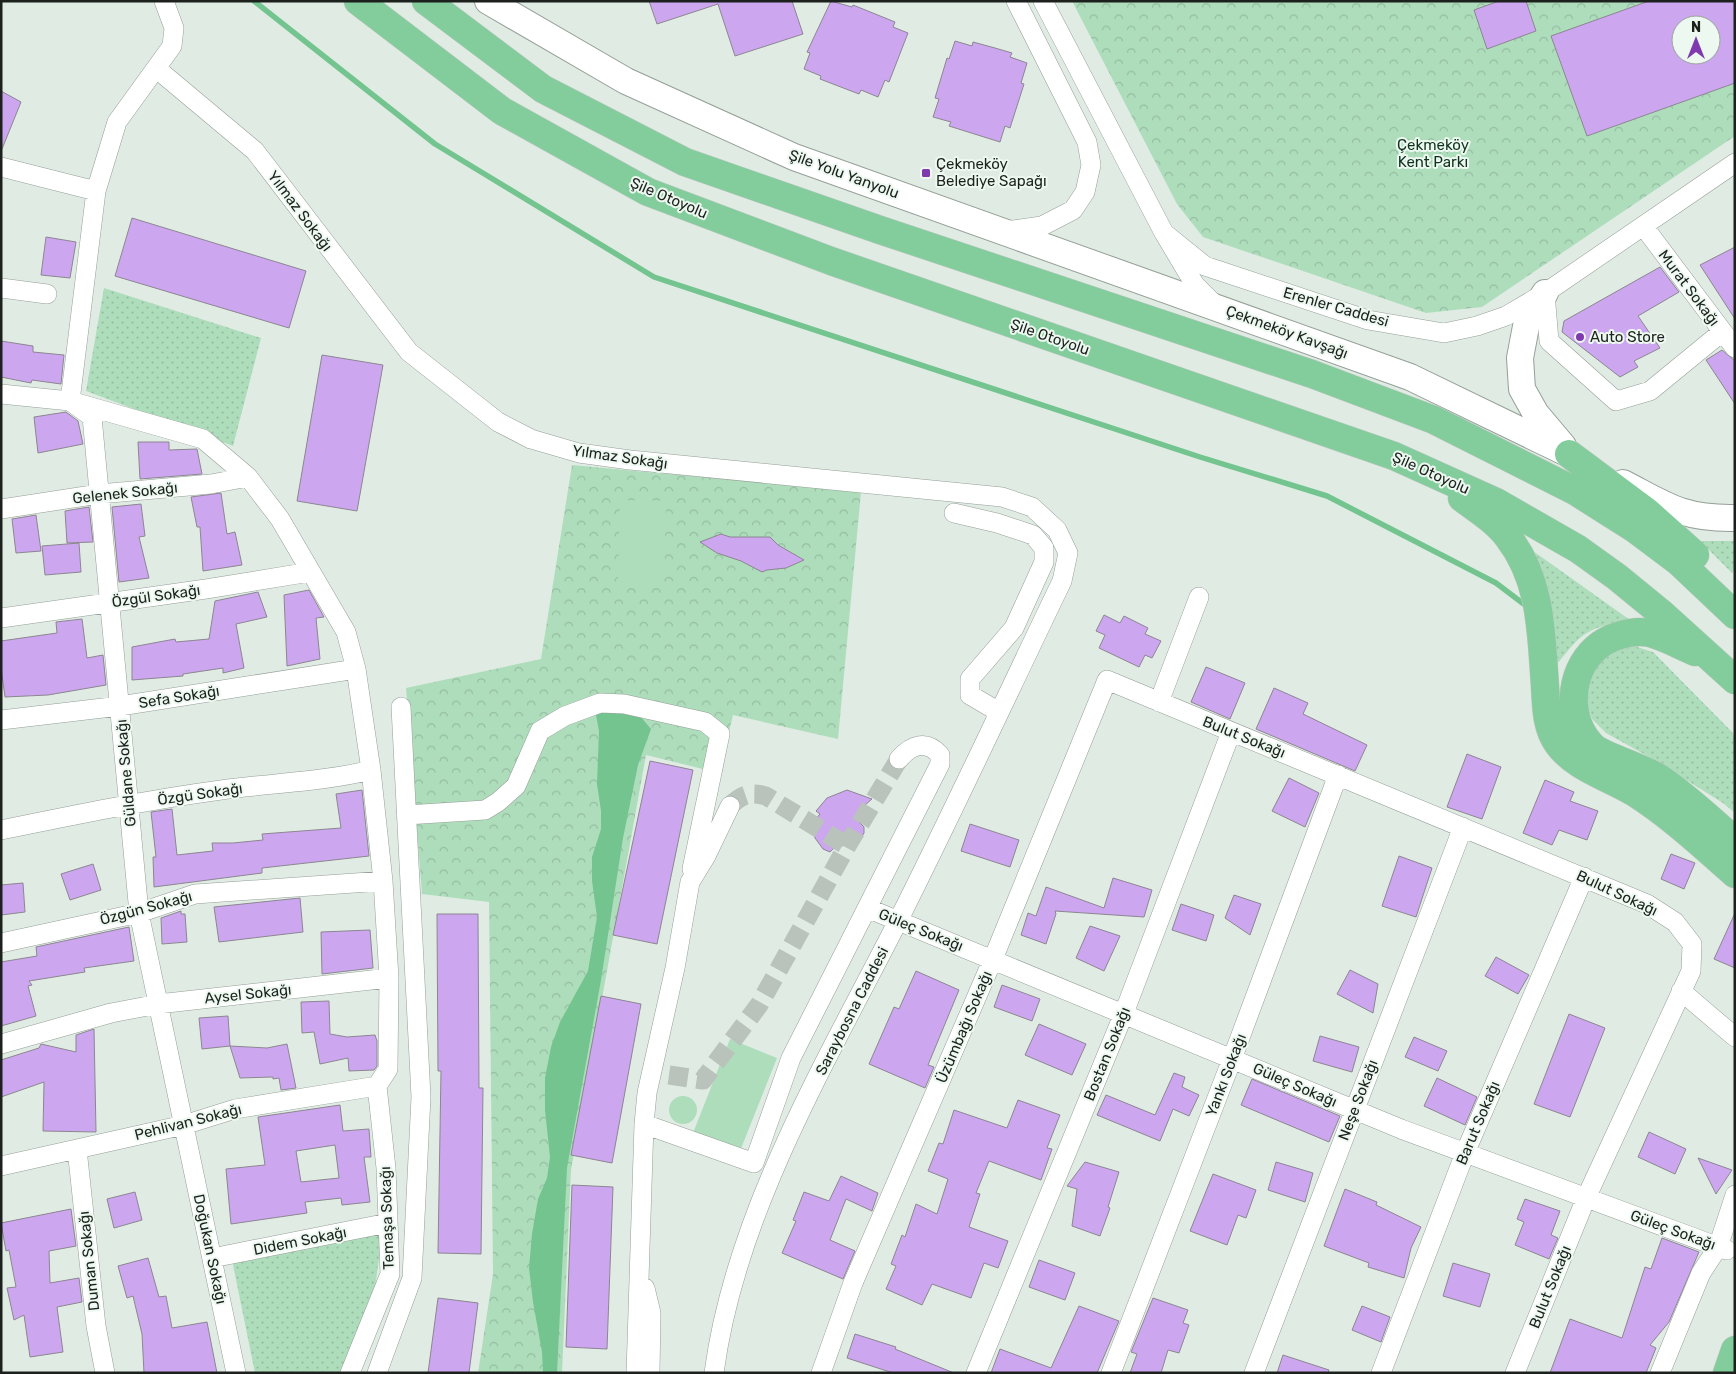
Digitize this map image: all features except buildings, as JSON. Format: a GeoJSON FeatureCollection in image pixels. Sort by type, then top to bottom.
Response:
{"type":"FeatureCollection","features":[{"type":"Feature","properties":{"kind":"highway","name":"Şile Otoyolu"},"geometry":{"type":"LineString","coordinates":[[358,1],[502,111],[648,192],[831,261],[1411,464],[1496,502],[1578,549],[1654,607],[1735,680]]}},
{"type":"Feature","properties":{"kind":"highway"},"geometry":{"type":"LineString","coordinates":[[426,1],[543,89],[685,162],[880,230],[1312,374],[1434,420],[1575,491],[1635,529],[1678,562],[1735,615]]}},
{"type":"Feature","properties":{"kind":"highway"},"geometry":{"type":"LineString","coordinates":[[1569,454],[1647,512],[1674,535],[1700,560],[1735,605]]}},
{"type":"Feature","properties":{"kind":"highway"},"geometry":{"type":"LineString","coordinates":[[1411,464],[1487,516],[1508,536],[1522,560],[1539,606],[1546,706],[1550,729],[1558,745],[1571,758],[1648,802],[1702,844],[1735,874]]}},
{"type":"Feature","properties":{"kind":"highway"},"geometry":{"type":"LineString","coordinates":[[1712,658],[1649,633],[1630,634],[1613,638],[1598,646],[1586,658],[1577,674],[1574,694],[1575,714],[1594,748],[1657,777],[1702,811],[1735,841]]}},
{"type":"Feature","properties":{"kind":"highway"},"geometry":{"type":"LineString","coordinates":[[1727,1373],[1735,1350]]}},
{"type":"Feature","properties":{"kind":"main road","name":"Şile Yolu Yanyolu"},"geometry":{"type":"LineString","coordinates":[[488,1],[626,81],[794,157],[1217,307]]}},
{"type":"Feature","properties":{"kind":"main road"},"geometry":{"type":"LineString","coordinates":[[1545,294],[1527,321],[1520,358],[1522,389],[1536,414],[1569,454]]}},
{"type":"Feature","properties":{"kind":"main road","name":"Çekmeköy Kavşağı"},"geometry":{"type":"LineString","coordinates":[[1217,307],[1410,376],[1569,454],[1665,506],[1707,518],[1735,518]]}},
{"type":"Feature","properties":{"kind":"street"},"geometry":{"type":"LineString","coordinates":[[70,401],[96,191],[117,122],[172,46],[174,37],[171,17],[164,1]]}},
{"type":"Feature","properties":{"kind":"street"},"geometry":{"type":"LineString","coordinates":[[1002,231],[1042,226],[1073,210],[1085,192],[1091,165],[1087,142],[1016,1]]}},
{"type":"Feature","properties":{"kind":"street","name":"Çekmeköy Kavşağı"},"geometry":{"type":"LineString","coordinates":[[1043,1],[1164,233],[1195,285],[1217,307]]}},
{"type":"Feature","properties":{"kind":"street","name":"Yılmaz Sokağı"},"geometry":{"type":"LineString","coordinates":[[157,69],[255,151],[409,352],[498,422],[531,439],[579,453],[1002,497],[1032,507],[1057,530],[1068,553],[1062,581]]}},
{"type":"Feature","properties":{"kind":"street","name":"Erenler Caddesi"},"geometry":{"type":"LineString","coordinates":[[1164,233],[1205,266],[1368,320],[1444,333],[1477,326],[1506,316],[1545,294],[1734,166]]}},
{"type":"Feature","properties":{"kind":"street"},"geometry":{"type":"LineString","coordinates":[[1,167],[96,191]]}},
{"type":"Feature","properties":{"kind":"street","name":"Murat Sokağı"},"geometry":{"type":"LineString","coordinates":[[1644,227],[1735,348]]}},
{"type":"Feature","properties":{"kind":"street"},"geometry":{"type":"LineString","coordinates":[[1,288],[47,294]]}},
{"type":"Feature","properties":{"kind":"street"},"geometry":{"type":"LineString","coordinates":[[1545,294],[1549,341],[1616,401],[1650,391],[1722,332]]}},
{"type":"Feature","properties":{"kind":"street"},"geometry":{"type":"LineString","coordinates":[[1,394],[70,401],[203,439],[248,477],[280,519],[346,632],[356,670],[371,770],[383,881],[389,978],[388,1069],[377,1086]]}},
{"type":"Feature","properties":{"kind":"street","name":"Güldane Sokağı"},"geometry":{"type":"LineString","coordinates":[[70,401],[92,417],[139,913],[184,1125]]}},
{"type":"Feature","properties":{"kind":"street","name":"Gelenek Sokağı"},"geometry":{"type":"LineString","coordinates":[[1,509],[100,494],[211,484],[248,477]]}},
{"type":"Feature","properties":{"kind":"street"},"geometry":{"type":"LineString","coordinates":[[954,513],[997,523],[1033,535],[1044,548],[1044,562],[1014,628],[970,679],[970,695],[999,712]]}},
{"type":"Feature","properties":{"kind":"street","name":"Özgül Sokağı"},"geometry":{"type":"LineString","coordinates":[[1,618],[310,572]]}},
{"type":"Feature","properties":{"kind":"street","name":"Saraybosna Caddesi"},"geometry":{"type":"LineString","coordinates":[[718,1371],[720,1336],[749,1229],[810,1092],[898,920],[1062,581]]}},
{"type":"Feature","properties":{"kind":"street"},"geometry":{"type":"LineString","coordinates":[[1159,702],[1199,597]]}},
{"type":"Feature","properties":{"kind":"street","name":"Sefa Sokağı"},"geometry":{"type":"LineString","coordinates":[[1,720],[120,706],[356,670]]}},
{"type":"Feature","properties":{"kind":"street","name":"Bulut Sokağı"},"geometry":{"type":"LineString","coordinates":[[1107,680],[1647,904],[1675,922],[1692,944],[1691,970],[1586,1198],[1515,1373]]}},
{"type":"Feature","properties":{"kind":"street","name":"Üzümbağı Sokağı"},"geometry":{"type":"LineString","coordinates":[[821,1373],[853,1284],[993,959],[1107,680]]}},
{"type":"Feature","properties":{"kind":"street"},"geometry":{"type":"LineString","coordinates":[[406,815],[485,810],[498,802],[516,786],[540,731],[565,716],[600,703],[624,704],[705,722],[720,734],[690,882],[675,968],[660,1074],[644,1124],[636,1373]]}},
{"type":"Feature","properties":{"kind":"street"},"geometry":{"type":"LineString","coordinates":[[380,1370],[412,1278],[420,1116],[401,707]]}},
{"type":"Feature","properties":{"kind":"street","name":"Bostan Sokağı"},"geometry":{"type":"LineString","coordinates":[[976,1373],[1124,1013],[1231,732]]}},
{"type":"Feature","properties":{"kind":"street"},"geometry":{"type":"LineString","coordinates":[[644,1124],[754,1163],[791,1058],[940,764],[940,755],[928,745],[918,745],[906,750],[899,759]]}},
{"type":"Feature","properties":{"kind":"street","name":"Özgü Sokağı"},"geometry":{"type":"LineString","coordinates":[[1,830],[129,804],[222,790],[340,777],[371,770]]}},
{"type":"Feature","properties":{"kind":"street","name":"Yankı Sokağı"},"geometry":{"type":"LineString","coordinates":[[1111,1373],[1232,1059],[1338,775]]}},
{"type":"Feature","properties":{"kind":"street"},"geometry":{"type":"LineString","coordinates":[[690,882],[706,856],[730,806]]}},
{"type":"Feature","properties":{"kind":"street","name":"Neşe Sokağı"},"geometry":{"type":"LineString","coordinates":[[1254,1373],[1463,827]]}},
{"type":"Feature","properties":{"kind":"street","name":"Barut Sokağı"},"geometry":{"type":"LineString","coordinates":[[1381,1373],[1465,1153],[1584,877]]}},
{"type":"Feature","properties":{"kind":"street","name":"Özgün Sokağı"},"geometry":{"type":"LineString","coordinates":[[1,942],[139,913],[195,894],[383,881]]}},
{"type":"Feature","properties":{"kind":"street","name":"Güleç Sokağı"},"geometry":{"type":"LineString","coordinates":[[867,908],[1354,1110],[1729,1251]]}},
{"type":"Feature","properties":{"kind":"street","name":"Aysel Sokağı"},"geometry":{"type":"LineString","coordinates":[[1,1044],[111,1013],[158,1004],[389,978]]}},
{"type":"Feature","properties":{"kind":"street"},"geometry":{"type":"LineString","coordinates":[[1681,991],[1735,1036]]}},
{"type":"Feature","properties":{"kind":"street","name":"Pehlivan Sokağı"},"geometry":{"type":"LineString","coordinates":[[1,1166],[184,1125],[235,1109],[377,1086]]}},
{"type":"Feature","properties":{"kind":"street","name":"Temaşa Sokağı"},"geometry":{"type":"LineString","coordinates":[[350,1373],[390,1274],[386,1168],[377,1086]]}},
{"type":"Feature","properties":{"kind":"street","name":"Doğukan Sokağı"},"geometry":{"type":"LineString","coordinates":[[184,1125],[236,1373]]}},
{"type":"Feature","properties":{"kind":"street","name":"Duman Sokağı"},"geometry":{"type":"LineString","coordinates":[[76,1149],[96,1326],[105,1373]]}},
{"type":"Feature","properties":{"kind":"street"},"geometry":{"type":"LineString","coordinates":[[1660,1373],[1700,1273],[1729,1251],[1735,1196]]}},
{"type":"Feature","properties":{"kind":"street","name":"Didem Sokağı"},"geometry":{"type":"LineString","coordinates":[[212,1258],[388,1223]]}},
{"type":"Feature","properties":{"kind":"street"},"geometry":{"type":"LineString","coordinates":[[639,1262],[651,1312],[650,1373]]}},
{"type":"Feature","properties":{"kind":"green space","name":"Çekmeköy Kent Parkı"},"geometry":{"type":"Polygon","coordinates":[[[1072,1],[1735,1],[1735,136],[1482,307],[1426,313],[1203,237],[1177,204],[1072,1]]]}},
{"type":"Feature","properties":{"kind":"green space"},"geometry":{"type":"Polygon","coordinates":[[[104,288],[261,338],[233,446],[86,391],[104,288]]]}},
{"type":"Feature","properties":{"kind":"green space"},"geometry":{"type":"Polygon","coordinates":[[[572,465],[861,492],[838,739],[733,715],[719,773],[646,755],[571,1170],[562,1373],[478,1373],[493,1274],[489,902],[422,894],[406,688],[541,659],[572,465]]]}},
{"type":"Feature","properties":{"kind":"green space"},"geometry":{"type":"Polygon","coordinates":[[[620,500],[666,501],[664,582],[618,581],[620,500]]]}},
{"type":"Feature","properties":{"kind":"green space"},"geometry":{"type":"Polygon","coordinates":[[[1700,541],[1735,541],[1735,567],[1732,573],[1700,541]]]}},
{"type":"Feature","properties":{"kind":"green space"},"geometry":{"type":"Polygon","coordinates":[[[1526,546],[1630,620],[1603,626],[1586,634],[1579,639],[1554,668],[1526,546]]]}},
{"type":"Feature","properties":{"kind":"green space"},"geometry":{"type":"Polygon","coordinates":[[[1634,646],[1653,652],[1732,732],[1735,738],[1735,813],[1723,803],[1651,758],[1606,733],[1592,719],[1585,700],[1592,664],[1611,650],[1634,646]]]}},
{"type":"Feature","properties":{"kind":"green space"},"geometry":{"type":"Polygon","coordinates":[[[730,1039],[777,1058],[740,1151],[693,1133],[730,1039]]]}},
{"type":"Feature","properties":{"kind":"green space"},"geometry":{"type":"Polygon","coordinates":[[[683,1096],[693,1100],[697,1110],[693,1120],[683,1124],[673,1120],[669,1110],[673,1100],[683,1096]]]}},
{"type":"Feature","properties":{"kind":"green space"},"geometry":{"type":"Polygon","coordinates":[[[383,1228],[375,1288],[345,1373],[255,1373],[231,1255],[383,1228]]]}},
{"type":"Feature","properties":{"kind":"shaded area"},"geometry":{"type":"Polygon","coordinates":[[[609,709],[640,716],[651,729],[638,765],[623,838],[601,980],[567,1168],[557,1373],[543,1373],[542,1352],[529,1268],[538,1199],[547,1178],[550,1157],[545,1110],[545,1078],[551,1047],[560,1022],[588,971],[597,917],[592,881],[592,857],[601,829],[601,811],[597,784],[599,731],[596,715],[609,709]]]}},
{"type":"Feature","properties":{"kind":"waterway"},"geometry":{"type":"LineString","coordinates":[[254,1],[435,144],[654,277],[1200,457],[1327,496],[1496,583],[1529,608]]}},
{"type":"Feature","properties":{"kind":"tunnel"},"geometry":{"type":"LineString","coordinates":[[669,1075],[703,1080],[759,1005],[847,846],[899,759]]}},
{"type":"Feature","properties":{"kind":"tunnel"},"geometry":{"type":"LineString","coordinates":[[730,806],[746,795],[766,796],[847,846]]}},
{"type":"Feature","properties":{"kind":"place","name":"Çekmeköy Belediye Sapağı"},"geometry":{"type":"Point","coordinates":[926,173]}},
{"type":"Feature","properties":{"kind":"place","name":"Auto Store"},"geometry":{"type":"Point","coordinates":[1580,337]}}]}
